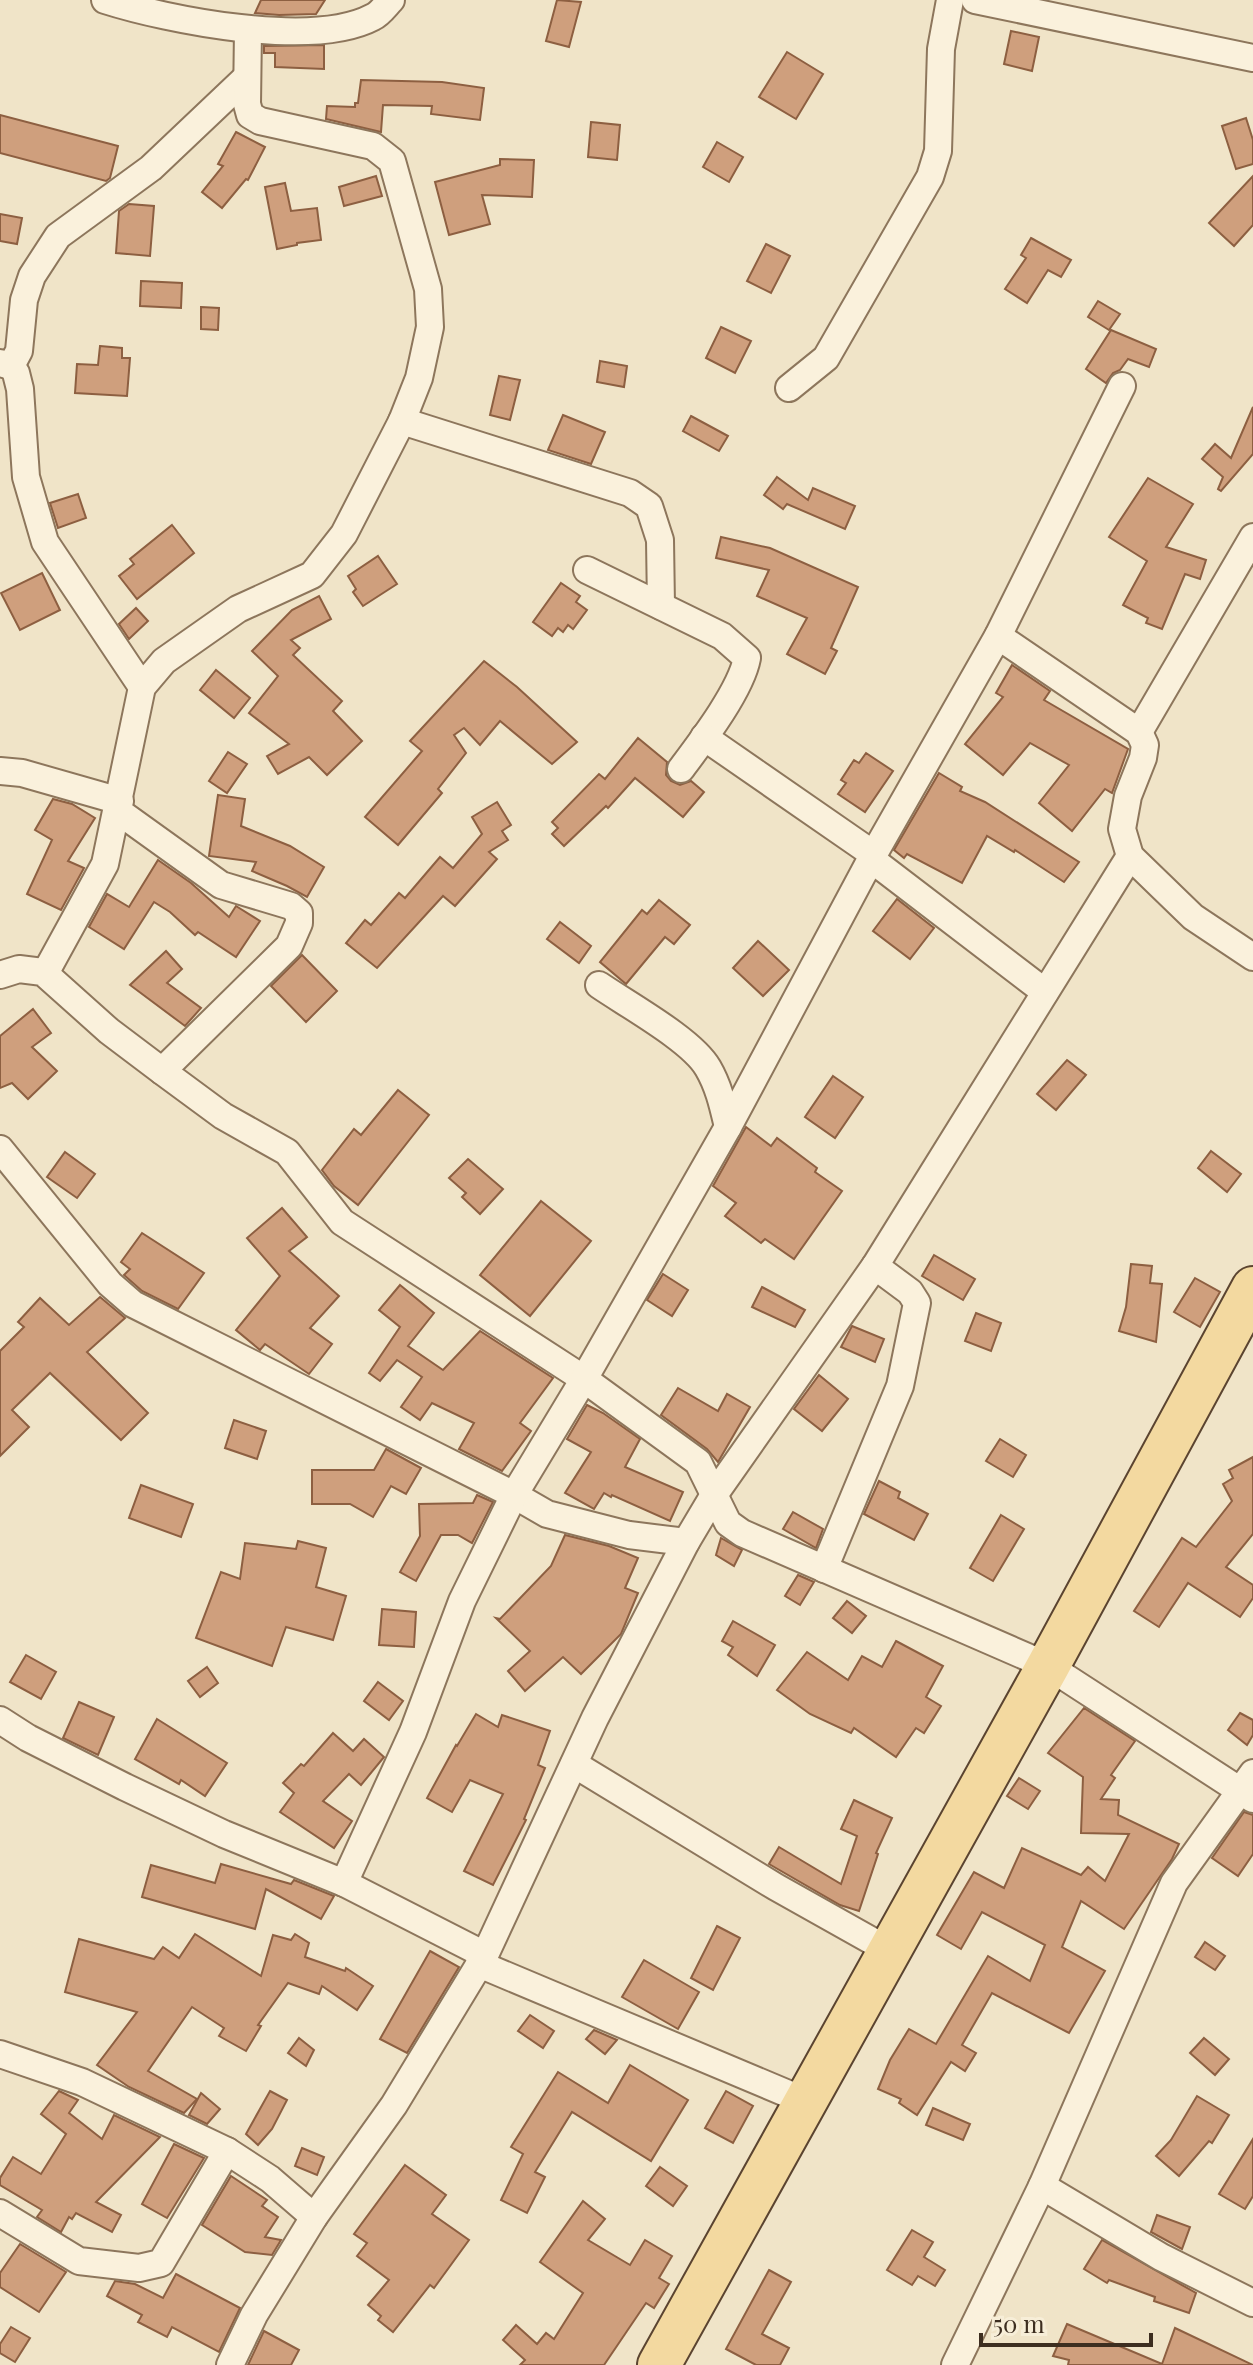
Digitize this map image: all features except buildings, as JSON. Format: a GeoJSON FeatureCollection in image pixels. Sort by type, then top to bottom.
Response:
{"type":"FeatureCollection","features":[{"type":"Feature","properties":{"kind":"main road"},"geometry":{"type":"LineString","coordinates":[[659,2365],[1048,1666],[1253,1288]]}},
{"type":"Feature","properties":{"kind":"street"},"geometry":{"type":"LineString","coordinates":[[105,0],[248,30],[326,31],[374,17],[391,0]]}},
{"type":"Feature","properties":{"kind":"street"},"geometry":{"type":"LineString","coordinates":[[789,388],[826,358],[930,177],[938,151],[941,49],[950,0]]}},
{"type":"Feature","properties":{"kind":"street"},"geometry":{"type":"LineString","coordinates":[[975,0],[1253,58]]}},
{"type":"Feature","properties":{"kind":"street"},"geometry":{"type":"LineString","coordinates":[[43,972],[105,864],[142,687],[164,661],[238,609],[312,575],[344,534],[402,421],[419,378],[430,327],[428,289],[392,161],[373,146],[260,121],[250,115],[247,104],[248,30]]}},
{"type":"Feature","properties":{"kind":"street"},"geometry":{"type":"LineString","coordinates":[[142,687],[45,542],[26,477],[20,389],[16,373],[5,365],[19,351],[24,300],[32,276],[58,236],[151,168],[247,77]]}},
{"type":"Feature","properties":{"kind":"street"},"geometry":{"type":"LineString","coordinates":[[344,1883],[413,1732],[462,1601],[514,1495],[728,1127],[872,856],[998,636],[1122,386]]}},
{"type":"Feature","properties":{"kind":"street"},"geometry":{"type":"LineString","coordinates":[[402,421],[630,493],[649,506],[660,540],[661,606]]}},
{"type":"Feature","properties":{"kind":"street"},"geometry":{"type":"LineString","coordinates":[[1139,732],[1253,537]]}},
{"type":"Feature","properties":{"kind":"street"},"geometry":{"type":"LineString","coordinates":[[587,570],[722,636],[747,658],[744,671],[681,769]]}},
{"type":"Feature","properties":{"kind":"street"},"geometry":{"type":"LineString","coordinates":[[998,636],[1139,732],[1145,745],[1143,758],[1128,796],[1122,829],[1130,856],[1193,917],[1253,957]]}},
{"type":"Feature","properties":{"kind":"street"},"geometry":{"type":"LineString","coordinates":[[704,737],[872,856],[1045,992]]}},
{"type":"Feature","properties":{"kind":"street"},"geometry":{"type":"LineString","coordinates":[[0,771],[22,773],[119,806],[221,885],[291,906],[299,913],[299,923],[289,946],[162,1071]]}},
{"type":"Feature","properties":{"kind":"street"},"geometry":{"type":"LineString","coordinates":[[230,2365],[254,2315],[314,2217],[394,2105],[482,1959],[574,1764],[686,1542],[714,1495],[875,1266],[1130,856]]}},
{"type":"Feature","properties":{"kind":"street"},"geometry":{"type":"LineString","coordinates":[[0,975],[19,969],[43,972],[109,1031],[162,1071],[223,1116],[287,1152],[342,1222],[584,1379],[698,1462],[728,1523],[742,1533],[1048,1666],[1249,1788],[1174,1883],[1042,2186],[955,2365]]}},
{"type":"Feature","properties":{"kind":"street"},"geometry":{"type":"LineString","coordinates":[[599,985],[690,1048],[706,1065],[719,1090],[728,1127]]}},
{"type":"Feature","properties":{"kind":"street"},"geometry":{"type":"LineString","coordinates":[[0,1149],[110,1284],[133,1304],[547,1514],[629,1535],[686,1542]]}},
{"type":"Feature","properties":{"kind":"street"},"geometry":{"type":"LineString","coordinates":[[824,1569],[900,1386],[917,1303],[910,1292],[875,1266]]}},
{"type":"Feature","properties":{"kind":"street"},"geometry":{"type":"LineString","coordinates":[[0,1720],[28,1738],[182,1814],[344,1883],[482,1959],[805,2101]]}},
{"type":"Feature","properties":{"kind":"street"},"geometry":{"type":"LineString","coordinates":[[574,1764],[776,1887],[890,1951]]}},
{"type":"Feature","properties":{"kind":"street"},"geometry":{"type":"LineString","coordinates":[[1,2051],[82,2082],[227,2151],[270,2179],[314,2217]]}},
{"type":"Feature","properties":{"kind":"street"},"geometry":{"type":"LineString","coordinates":[[0,2213],[79,2261],[139,2268],[161,2263],[227,2151]]}},
{"type":"Feature","properties":{"kind":"street"},"geometry":{"type":"LineString","coordinates":[[1042,2186],[1161,2257],[1253,2303]]}}]}
